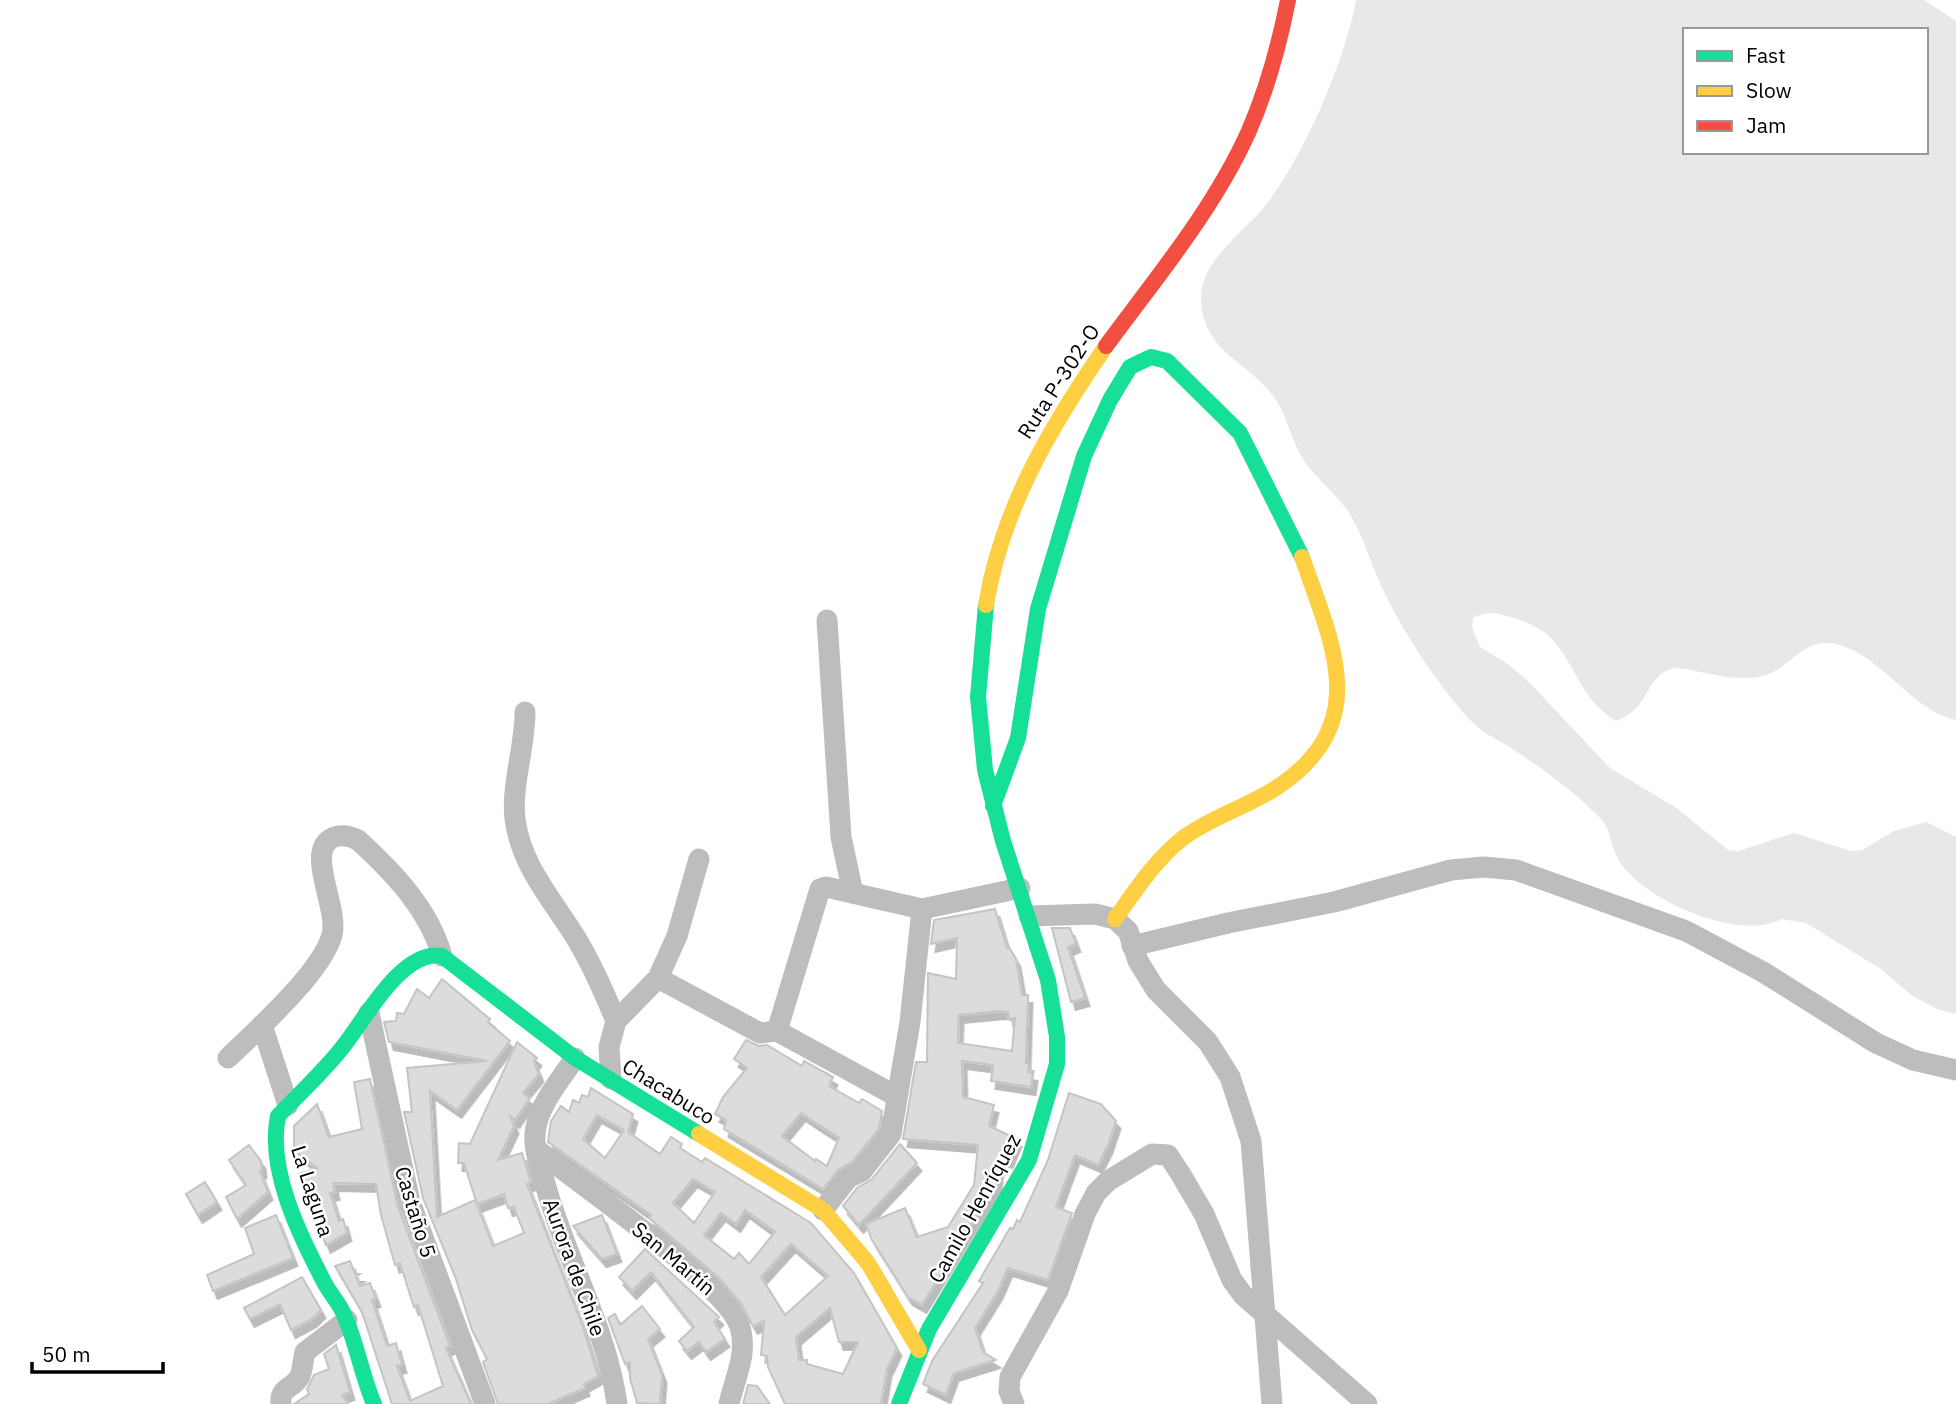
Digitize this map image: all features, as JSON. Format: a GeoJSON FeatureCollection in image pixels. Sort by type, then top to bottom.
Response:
{"type":"FeatureCollection","features":[{"type":"Feature","properties":{"kind":"street","name":"Ruta P-302-O"},"geometry":{"type":"LineString","coordinates":[[1024,902],[993,806],[985,771],[978,712],[979,653],[989,586],[1007,523],[1030,466],[1060,411],[1205,208],[1240,150],[1272,70],[1288,0]]}},
{"type":"Feature","properties":{"kind":"street"},"geometry":{"type":"LineString","coordinates":[[993,806],[1018,738],[1038,609],[1084,456],[1110,400],[1130,367],[1151,357],[1167,361],[1240,433],[1296,540],[1336,654],[1338,709],[1322,744],[1300,770],[1276,788],[1184,837],[1154,865],[1115,919]]}},
{"type":"Feature","properties":{"kind":"street"},"geometry":{"type":"LineString","coordinates":[[827,620],[840,827],[853,893]]}},
{"type":"Feature","properties":{"kind":"street"},"geometry":{"type":"LineString","coordinates":[[525,712],[523,752],[514,804],[519,839],[531,871],[591,965],[615,1021]]}},
{"type":"Feature","properties":{"kind":"street"},"geometry":{"type":"LineString","coordinates":[[228,1058],[317,964],[329,945],[333,930],[333,905],[320,859],[323,847],[333,838],[346,836],[358,841],[416,901],[433,929],[442,956],[432,954],[407,967],[369,1013]]}},
{"type":"Feature","properties":{"kind":"street"},"geometry":{"type":"LineString","coordinates":[[611,1079],[609,1047],[615,1021],[658,978],[677,936],[699,859]]}},
{"type":"Feature","properties":{"kind":"street"},"geometry":{"type":"LineString","coordinates":[[1132,946],[1334,902],[1451,870],[1483,867],[1516,870],[1686,931],[1763,972],[1876,1043],[1913,1060],[1956,1070]]}},
{"type":"Feature","properties":{"kind":"street"},"geometry":{"type":"LineString","coordinates":[[777,1031],[816,894],[825,887],[922,909],[1024,902],[1115,919],[1128,931],[1132,946],[1156,990],[1194,1027],[1219,1058],[1238,1096],[1251,1141],[1254,1167],[1272,1404]]}},
{"type":"Feature","properties":{"kind":"street","name":"Camilo Henríquez"},"geometry":{"type":"LineString","coordinates":[[899,1404],[908,1370],[1031,1156],[1057,1067],[1055,1025],[1024,902]]}},
{"type":"Feature","properties":{"kind":"street"},"geometry":{"type":"LineString","coordinates":[[823,1210],[848,1178],[862,1171],[891,1134],[910,1022],[922,909]]}},
{"type":"Feature","properties":{"kind":"street","name":"Chacabuco"},"geometry":{"type":"LineString","coordinates":[[442,956],[575,1058],[823,1210],[868,1263],[919,1350]]}},
{"type":"Feature","properties":{"kind":"street"},"geometry":{"type":"LineString","coordinates":[[658,978],[760,1033],[777,1031],[896,1096]]}},
{"type":"Feature","properties":{"kind":"street","name":"La Laguna"},"geometry":{"type":"LineString","coordinates":[[369,1013],[341,1050],[288,1105],[273,1126],[277,1161],[321,1277],[347,1320],[374,1404]]}},
{"type":"Feature","properties":{"kind":"street","name":"Castaño 5"},"geometry":{"type":"LineString","coordinates":[[369,1013],[410,1202],[485,1404]]}},
{"type":"Feature","properties":{"kind":"street"},"geometry":{"type":"LineString","coordinates":[[262,1025],[288,1105]]}},
{"type":"Feature","properties":{"kind":"street"},"geometry":{"type":"LineString","coordinates":[[535,1139],[541,1110],[575,1058]]}},
{"type":"Feature","properties":{"kind":"street","name":"Aurora de Chile"},"geometry":{"type":"LineString","coordinates":[[535,1139],[554,1218],[602,1342],[617,1404]]}},
{"type":"Feature","properties":{"kind":"street","name":"San Martín"},"geometry":{"type":"LineString","coordinates":[[535,1139],[725,1300],[739,1325],[744,1353],[729,1404]]}},
{"type":"Feature","properties":{"kind":"street"},"geometry":{"type":"LineString","coordinates":[[1014,1404],[1009,1391],[1010,1377],[1058,1291],[1090,1203],[1108,1181],[1152,1154],[1168,1155],[1180,1173],[1204,1214],[1232,1280],[1265,1316],[1367,1404]]}},
{"type":"Feature","properties":{"kind":"street"},"geometry":{"type":"LineString","coordinates":[[281,1404],[284,1389],[298,1380],[305,1352],[347,1320]]}},
{"type":"Feature","properties":{"kind":"shaded area"},"geometry":{"type":"Polygon","coordinates":[[[1356,0],[1924,0],[1956,21],[1956,720],[1923,705],[1862,655],[1846,647],[1828,643],[1810,646],[1772,673],[1752,678],[1720,676],[1677,668],[1667,671],[1653,683],[1636,708],[1616,721],[1594,702],[1558,646],[1540,629],[1491,613],[1473,618],[1472,627],[1480,647],[1508,664],[1529,682],[1610,768],[1678,809],[1728,850],[1739,851],[1794,833],[1851,851],[1862,850],[1894,831],[1926,822],[1956,837],[1956,1014],[1937,1009],[1911,995],[1881,969],[1806,923],[1781,919],[1763,925],[1741,925],[1716,921],[1667,901],[1628,872],[1614,851],[1605,824],[1595,813],[1544,771],[1480,729],[1445,690],[1398,619],[1351,516],[1303,459],[1274,397],[1218,344],[1210,332],[1201,300],[1206,275],[1221,252],[1274,194],[1319,113],[1342,53],[1356,0]]]}},
{"type":"Feature","properties":{"kind":"building"},"geometry":{"type":"Polygon","coordinates":[[[995,909],[1007,948],[1009,947],[1016,959],[1022,995],[1028,995],[1026,1063],[1029,1063],[1028,1072],[1033,1073],[1031,1087],[991,1081],[993,1065],[962,1061],[963,1097],[994,1105],[989,1126],[1017,1139],[1008,1160],[1000,1157],[997,1182],[922,1305],[908,1297],[872,1240],[866,1224],[905,1208],[917,1237],[948,1227],[974,1185],[978,1145],[903,1139],[916,1062],[927,1062],[928,973],[956,979],[957,938],[931,944],[934,920],[995,909]],[[1008,1012],[959,1015],[958,1043],[1012,1051],[1015,1018],[1009,1019],[1008,1012]]]}},
{"type":"Feature","properties":{"kind":"building"},"geometry":{"type":"Polygon","coordinates":[[[1052,928],[1070,928],[1076,944],[1068,947],[1085,998],[1071,1002],[1052,928]]]}},
{"type":"Feature","properties":{"kind":"building"},"geometry":{"type":"Polygon","coordinates":[[[442,979],[490,1019],[488,1022],[510,1041],[457,1110],[430,1091],[437,1217],[475,1200],[493,1246],[524,1233],[514,1207],[508,1208],[504,1194],[477,1204],[464,1163],[458,1163],[459,1143],[470,1144],[517,1042],[537,1058],[534,1062],[539,1074],[523,1093],[530,1098],[515,1120],[510,1116],[514,1126],[498,1160],[522,1153],[531,1182],[527,1184],[583,1327],[598,1376],[584,1384],[585,1388],[548,1404],[498,1404],[483,1362],[487,1359],[472,1330],[456,1279],[423,1198],[404,1112],[412,1112],[407,1068],[487,1061],[389,1042],[384,1022],[396,1021],[397,1013],[404,1014],[417,989],[429,998],[442,979]]]}},
{"type":"Feature","properties":{"kind":"building"},"geometry":{"type":"Polygon","coordinates":[[[746,1040],[759,1046],[767,1045],[802,1066],[804,1061],[833,1077],[829,1086],[859,1103],[862,1099],[882,1111],[879,1129],[853,1161],[838,1170],[823,1189],[724,1129],[726,1120],[715,1114],[723,1097],[747,1068],[734,1059],[746,1040]],[[801,1113],[782,1136],[815,1161],[816,1159],[827,1166],[839,1138],[801,1113]]]}},
{"type":"Feature","properties":{"kind":"building"},"geometry":{"type":"Polygon","coordinates":[[[370,1079],[398,1207],[450,1346],[446,1348],[471,1404],[392,1404],[362,1312],[335,1266],[350,1261],[355,1274],[360,1274],[356,1277],[360,1286],[370,1283],[376,1299],[372,1300],[387,1346],[396,1343],[402,1365],[397,1366],[410,1401],[443,1386],[418,1305],[414,1307],[400,1263],[395,1265],[381,1215],[376,1184],[333,1183],[335,1192],[330,1193],[339,1221],[343,1219],[347,1233],[326,1245],[299,1174],[317,1168],[294,1150],[294,1126],[317,1104],[329,1137],[362,1129],[354,1082],[370,1079]]]}},
{"type":"Feature","properties":{"kind":"building"},"geometry":{"type":"Polygon","coordinates":[[[591,1088],[633,1114],[628,1132],[660,1154],[671,1137],[682,1144],[680,1148],[702,1162],[705,1158],[811,1223],[854,1273],[897,1348],[887,1369],[881,1404],[785,1404],[768,1367],[767,1356],[761,1355],[764,1321],[753,1326],[740,1302],[718,1277],[649,1218],[651,1215],[548,1142],[551,1121],[561,1106],[569,1112],[573,1100],[579,1103],[582,1095],[588,1097],[591,1088]],[[597,1115],[583,1139],[605,1158],[624,1130],[597,1115]],[[693,1179],[673,1203],[694,1223],[715,1192],[693,1179]],[[745,1210],[736,1224],[721,1213],[704,1235],[734,1259],[739,1253],[749,1264],[775,1232],[745,1210]],[[791,1244],[761,1277],[785,1315],[828,1276],[791,1244]],[[830,1308],[796,1337],[799,1360],[807,1360],[807,1364],[843,1374],[858,1342],[839,1342],[830,1308]]]}},
{"type":"Feature","properties":{"kind":"building"},"geometry":{"type":"Polygon","coordinates":[[[1069,1093],[1101,1104],[1116,1121],[1108,1145],[1098,1165],[1075,1155],[1056,1207],[1072,1213],[1048,1280],[1008,1268],[998,1291],[975,1328],[983,1352],[996,1360],[954,1373],[946,1395],[923,1384],[932,1361],[983,1283],[979,1281],[1010,1228],[1013,1229],[1017,1220],[1020,1222],[1048,1160],[1069,1093]]]}},
{"type":"Feature","properties":{"kind":"building"},"geometry":{"type":"Polygon","coordinates":[[[900,1144],[917,1163],[859,1225],[843,1206],[857,1188],[872,1179],[900,1144]]]}},
{"type":"Feature","properties":{"kind":"building"},"geometry":{"type":"Polygon","coordinates":[[[249,1145],[261,1161],[260,1172],[268,1192],[237,1219],[226,1197],[246,1185],[229,1160],[249,1145]]]}},
{"type":"Feature","properties":{"kind":"building"},"geometry":{"type":"Polygon","coordinates":[[[205,1182],[217,1202],[198,1215],[186,1194],[205,1182]]]}},
{"type":"Feature","properties":{"kind":"building"},"geometry":{"type":"Polygon","coordinates":[[[276,1215],[293,1258],[213,1291],[207,1275],[254,1254],[245,1228],[276,1215]]]}},
{"type":"Feature","properties":{"kind":"building"},"geometry":{"type":"Polygon","coordinates":[[[602,1215],[617,1254],[602,1259],[573,1226],[602,1215]]]}},
{"type":"Feature","properties":{"kind":"building"},"geometry":{"type":"Polygon","coordinates":[[[645,1249],[719,1317],[714,1322],[725,1339],[706,1352],[699,1342],[687,1351],[679,1341],[694,1327],[651,1272],[632,1291],[619,1277],[645,1249]]]}},
{"type":"Feature","properties":{"kind":"building"},"geometry":{"type":"Polygon","coordinates":[[[302,1277],[321,1310],[312,1319],[291,1330],[280,1304],[250,1319],[244,1308],[302,1277]]]}},
{"type":"Feature","properties":{"kind":"building"},"geometry":{"type":"Polygon","coordinates":[[[642,1306],[660,1329],[648,1339],[662,1375],[660,1404],[637,1403],[630,1378],[630,1362],[625,1364],[608,1318],[615,1314],[620,1325],[642,1306]]]}},
{"type":"Feature","properties":{"kind":"building"},"geometry":{"type":"Polygon","coordinates":[[[336,1345],[350,1392],[342,1395],[348,1404],[294,1404],[309,1394],[307,1389],[314,1375],[329,1369],[324,1354],[336,1345]]]}},
{"type":"Feature","properties":{"kind":"building"},"geometry":{"type":"Polygon","coordinates":[[[748,1385],[757,1386],[770,1404],[743,1404],[748,1385]]]}},
{"type":"Feature","properties":{"kind":"traffic: fast"},"geometry":{"type":"LineString","coordinates":[[993,806],[1018,738],[1038,609],[1084,456],[1110,400],[1130,367],[1151,357],[1167,361],[1240,433],[1302,557]]}},
{"type":"Feature","properties":{"kind":"traffic: fast"},"geometry":{"type":"LineString","coordinates":[[899,1404],[929,1329],[1029,1160],[1057,1064],[1057,1037],[1048,980],[1003,841],[985,770],[978,697],[986,605]]}},
{"type":"Feature","properties":{"kind":"traffic: fast"},"geometry":{"type":"LineString","coordinates":[[374,1404],[343,1312],[325,1285],[287,1201],[277,1158],[276,1136],[278,1116],[335,1057],[399,974],[413,963],[427,957],[442,956],[575,1058],[699,1134]]}},
{"type":"Feature","properties":{"kind":"traffic: slow"},"geometry":{"type":"LineString","coordinates":[[986,605],[993,569],[1004,535],[1031,469],[1066,407],[1106,346]]}},
{"type":"Feature","properties":{"kind":"traffic: slow"},"geometry":{"type":"LineString","coordinates":[[1115,919],[1146,876],[1183,838],[1276,788],[1306,763],[1326,737],[1335,710],[1337,681],[1333,651],[1302,557]]}},
{"type":"Feature","properties":{"kind":"traffic: slow"},"geometry":{"type":"LineString","coordinates":[[699,1134],[823,1210],[868,1263],[919,1350]]}},
{"type":"Feature","properties":{"kind":"traffic: jam"},"geometry":{"type":"LineString","coordinates":[[1106,346],[1183,243],[1234,161],[1267,84],[1288,0]]}}]}
